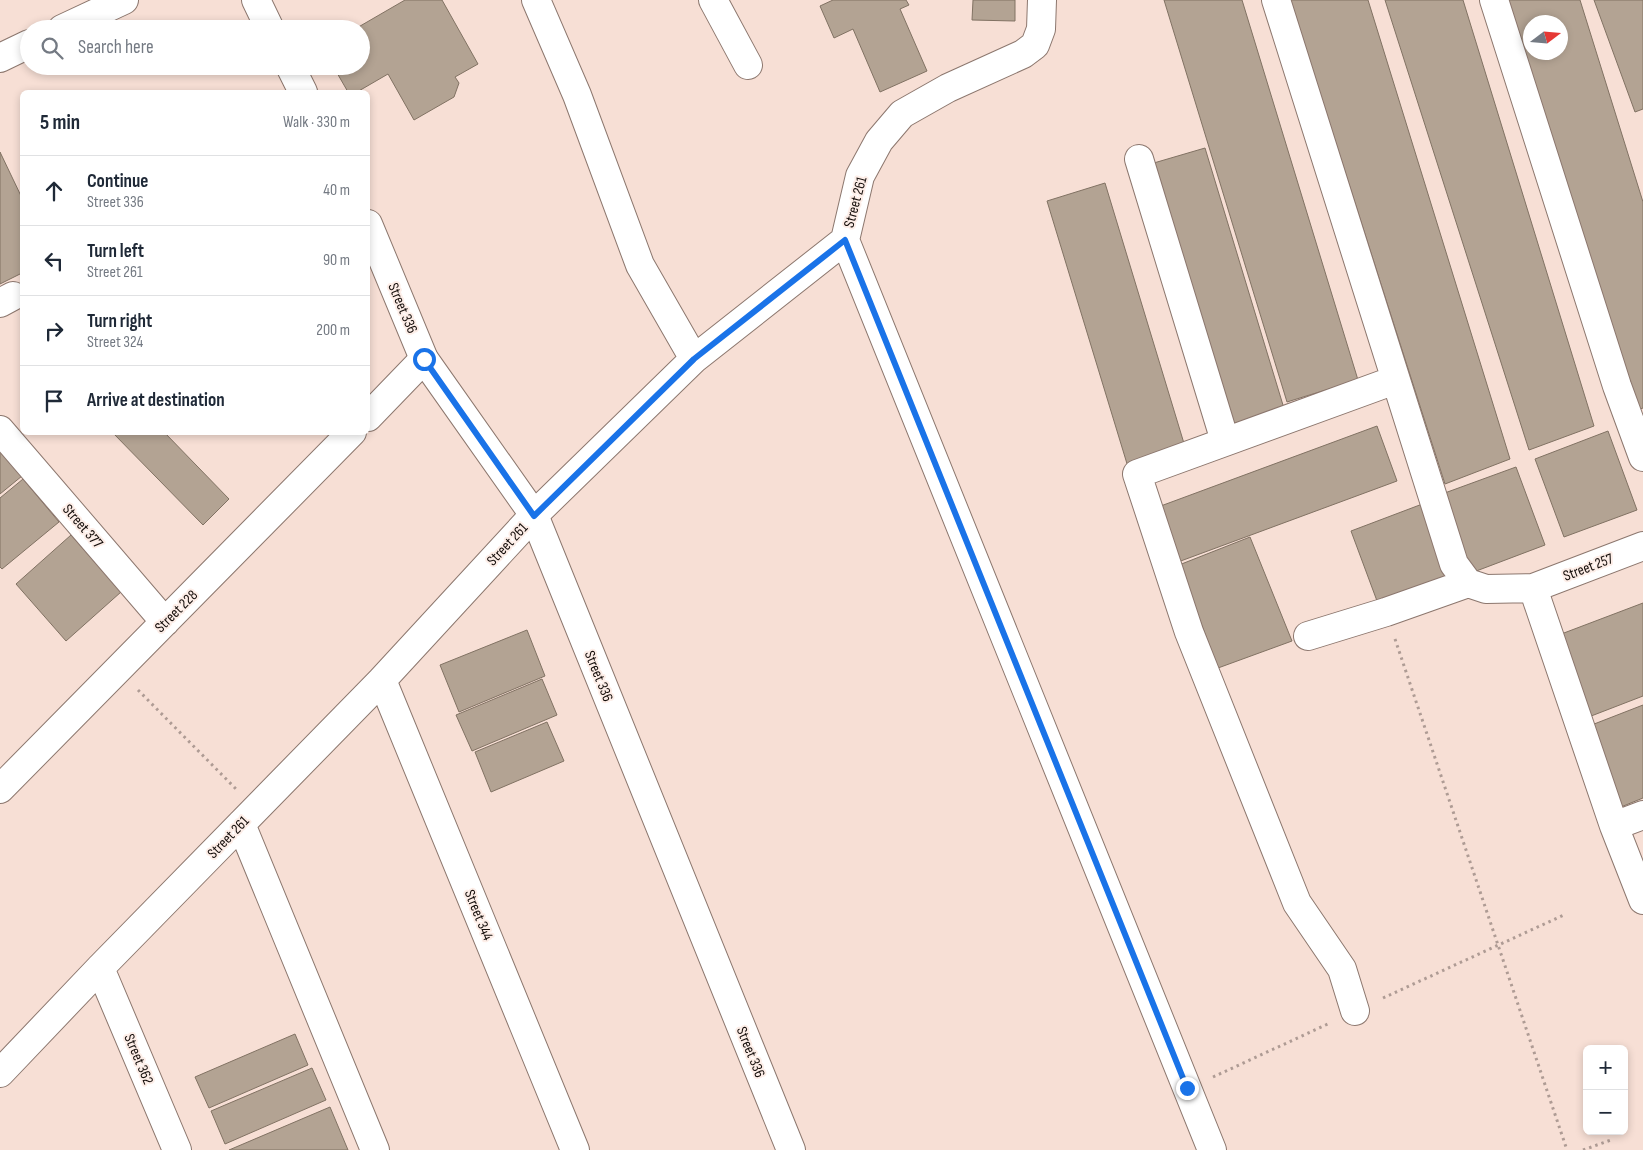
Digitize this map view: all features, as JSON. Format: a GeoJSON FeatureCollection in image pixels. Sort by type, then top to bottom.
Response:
{"type":"FeatureCollection","features":[{"type":"Feature","properties":{"kind":"street"},"geometry":{"type":"LineString","coordinates":[[81,20],[124,0]]}},
{"type":"Feature","properties":{"kind":"street"},"geometry":{"type":"LineString","coordinates":[[256,0],[266,20]]}},
{"type":"Feature","properties":{"kind":"street"},"geometry":{"type":"LineString","coordinates":[[536,0],[577,95],[640,266],[694,359]]}},
{"type":"Feature","properties":{"kind":"street"},"geometry":{"type":"LineString","coordinates":[[713,0],[748,65]]}},
{"type":"Feature","properties":{"kind":"street","name":"Street 261"},"geometry":{"type":"LineString","coordinates":[[0,1073],[382,680],[534,516],[694,359],[845,240],[860,176],[879,141],[902,114],[948,88],[1023,54],[1035,45],[1041,29],[1042,0]]}},
{"type":"Feature","properties":{"kind":"street"},"geometry":{"type":"LineString","coordinates":[[1276,0],[1454,564],[1468,583],[1386,612],[1308,636]]}},
{"type":"Feature","properties":{"kind":"street"},"geometry":{"type":"LineString","coordinates":[[1494,0],[1617,386],[1643,457]]}},
{"type":"Feature","properties":{"kind":"street"},"geometry":{"type":"LineString","coordinates":[[0,58],[20,48]]}},
{"type":"Feature","properties":{"kind":"street"},"geometry":{"type":"LineString","coordinates":[[294,75],[302,90]]}},
{"type":"Feature","properties":{"kind":"street"},"geometry":{"type":"LineString","coordinates":[[1139,158],[1225,441]]}},
{"type":"Feature","properties":{"kind":"street","name":"Street 336"},"geometry":{"type":"LineString","coordinates":[[370,229],[424,359],[534,516],[791,1150]]}},
{"type":"Feature","properties":{"kind":"street"},"geometry":{"type":"LineString","coordinates":[[845,240],[1212,1150]]}},
{"type":"Feature","properties":{"kind":"street"},"geometry":{"type":"LineString","coordinates":[[370,415],[424,359]]}},
{"type":"Feature","properties":{"kind":"street"},"geometry":{"type":"LineString","coordinates":[[1356,1011],[1342,969],[1297,903],[1189,632],[1138,474],[1395,380]]}},
{"type":"Feature","properties":{"kind":"street","name":"Street 377"},"geometry":{"type":"LineString","coordinates":[[0,430],[165,622]]}},
{"type":"Feature","properties":{"kind":"street","name":"Street 228"},"geometry":{"type":"LineString","coordinates":[[0,789],[349,435]]}},
{"type":"Feature","properties":{"kind":"street","name":"Street 257"},"geometry":{"type":"LineString","coordinates":[[1468,583],[1486,589],[1533,588],[1643,546]]}},
{"type":"Feature","properties":{"kind":"street"},"geometry":{"type":"LineString","coordinates":[[1533,588],[1614,826],[1643,900]]}},
{"type":"Feature","properties":{"kind":"street","name":"Street 344"},"geometry":{"type":"LineString","coordinates":[[382,680],[575,1150]]}},
{"type":"Feature","properties":{"kind":"street"},"geometry":{"type":"LineString","coordinates":[[1614,826],[1643,814]]}},
{"type":"Feature","properties":{"kind":"street"},"geometry":{"type":"LineString","coordinates":[[248,816],[375,1150]]}},
{"type":"Feature","properties":{"kind":"street","name":"Street 362"},"geometry":{"type":"LineString","coordinates":[[100,968],[177,1150]]}},
{"type":"Feature","properties":{"kind":"path"},"geometry":{"type":"LineString","coordinates":[[1386,612],[1567,1150]]}},
{"type":"Feature","properties":{"kind":"path"},"geometry":{"type":"LineString","coordinates":[[118,670],[248,816]]}},
{"type":"Feature","properties":{"kind":"path"},"geometry":{"type":"LineString","coordinates":[[1583,1150],[1611,1140]]}},
{"type":"Feature","properties":{"kind":"building"},"geometry":{"type":"Polygon","coordinates":[[[405,0],[442,0],[478,64],[455,77],[459,83],[454,97],[414,120],[388,74],[360,90],[347,90],[338,75],[370,75],[370,20],[405,0]]]}},
{"type":"Feature","properties":{"kind":"building"},"geometry":{"type":"Polygon","coordinates":[[[833,0],[906,0],[909,5],[900,9],[927,71],[880,92],[853,29],[834,38],[820,6],[833,0]]]}},
{"type":"Feature","properties":{"kind":"building"},"geometry":{"type":"Polygon","coordinates":[[[973,0],[1015,0],[1015,21],[972,20],[973,0]]]}},
{"type":"Feature","properties":{"kind":"building"},"geometry":{"type":"Polygon","coordinates":[[[1164,0],[1242,0],[1358,380],[1287,402],[1164,0]]]}},
{"type":"Feature","properties":{"kind":"building"},"geometry":{"type":"Polygon","coordinates":[[[1290,0],[1368,0],[1510,459],[1445,484],[1290,0]]]}},
{"type":"Feature","properties":{"kind":"building"},"geometry":{"type":"Polygon","coordinates":[[[1385,0],[1463,0],[1594,426],[1529,450],[1385,0]]]}},
{"type":"Feature","properties":{"kind":"building"},"geometry":{"type":"Polygon","coordinates":[[[1503,0],[1580,0],[1643,202],[1643,408],[1635,411],[1503,0]]]}},
{"type":"Feature","properties":{"kind":"building"},"geometry":{"type":"Polygon","coordinates":[[[1594,0],[1643,0],[1643,109],[1635,112],[1594,0]]]}},
{"type":"Feature","properties":{"kind":"building"},"geometry":{"type":"Polygon","coordinates":[[[1205,148],[1286,415],[1228,432],[1147,165],[1205,148]]]}},
{"type":"Feature","properties":{"kind":"building"},"geometry":{"type":"Polygon","coordinates":[[[0,152],[20,194],[20,274],[0,284],[0,152]]]}},
{"type":"Feature","properties":{"kind":"building"},"geometry":{"type":"Polygon","coordinates":[[[1105,183],[1186,450],[1128,467],[1047,201],[1105,183]]]}},
{"type":"Feature","properties":{"kind":"building"},"geometry":{"type":"Polygon","coordinates":[[[1377,426],[1397,481],[1178,562],[1158,507],[1377,426]]]}},
{"type":"Feature","properties":{"kind":"building"},"geometry":{"type":"Polygon","coordinates":[[[1608,431],[1637,510],[1564,537],[1535,459],[1608,431]]]}},
{"type":"Feature","properties":{"kind":"building"},"geometry":{"type":"Polygon","coordinates":[[[115,435],[167,435],[229,499],[203,525],[115,435]]]}},
{"type":"Feature","properties":{"kind":"building"},"geometry":{"type":"Polygon","coordinates":[[[0,449],[22,476],[0,494],[0,449]]]}},
{"type":"Feature","properties":{"kind":"building"},"geometry":{"type":"Polygon","coordinates":[[[1516,467],[1545,545],[1471,573],[1442,494],[1516,467]]]}},
{"type":"Feature","properties":{"kind":"building"},"geometry":{"type":"Polygon","coordinates":[[[23,479],[59,522],[2,569],[0,567],[0,498],[23,479]]]}},
{"type":"Feature","properties":{"kind":"building"},"geometry":{"type":"Polygon","coordinates":[[[1425,503],[1454,582],[1380,609],[1351,531],[1425,503]]]}},
{"type":"Feature","properties":{"kind":"building"},"geometry":{"type":"Polygon","coordinates":[[[71,535],[121,592],[66,641],[16,584],[71,535]]]}},
{"type":"Feature","properties":{"kind":"building"},"geometry":{"type":"Polygon","coordinates":[[[1250,537],[1292,641],[1218,668],[1179,565],[1250,537]]]}},
{"type":"Feature","properties":{"kind":"building"},"geometry":{"type":"Polygon","coordinates":[[[1643,603],[1643,696],[1586,718],[1556,636],[1643,603]]]}},
{"type":"Feature","properties":{"kind":"building"},"geometry":{"type":"Polygon","coordinates":[[[527,630],[545,676],[459,712],[440,665],[527,630]]]}},
{"type":"Feature","properties":{"kind":"building"},"geometry":{"type":"Polygon","coordinates":[[[542,679],[557,715],[472,751],[456,715],[542,679]]]}},
{"type":"Feature","properties":{"kind":"building"},"geometry":{"type":"Polygon","coordinates":[[[1643,705],[1643,798],[1621,807],[1589,726],[1643,705]]]}},
{"type":"Feature","properties":{"kind":"building"},"geometry":{"type":"Polygon","coordinates":[[[547,722],[564,761],[491,792],[475,752],[547,722]]]}},
{"type":"Feature","properties":{"kind":"building"},"geometry":{"type":"Polygon","coordinates":[[[295,1034],[308,1065],[209,1108],[195,1077],[295,1034]]]}},
{"type":"Feature","properties":{"kind":"building"},"geometry":{"type":"Polygon","coordinates":[[[312,1068],[326,1100],[225,1144],[211,1111],[312,1068]]]}},
{"type":"Feature","properties":{"kind":"building"},"geometry":{"type":"Polygon","coordinates":[[[330,1107],[348,1150],[229,1150],[330,1107]]]}},
{"type":"Feature","properties":{"kind":"route"},"geometry":{"type":"LineString","coordinates":[[424,359],[534,516],[694,359],[845,240],[1187,1088]]}}]}
